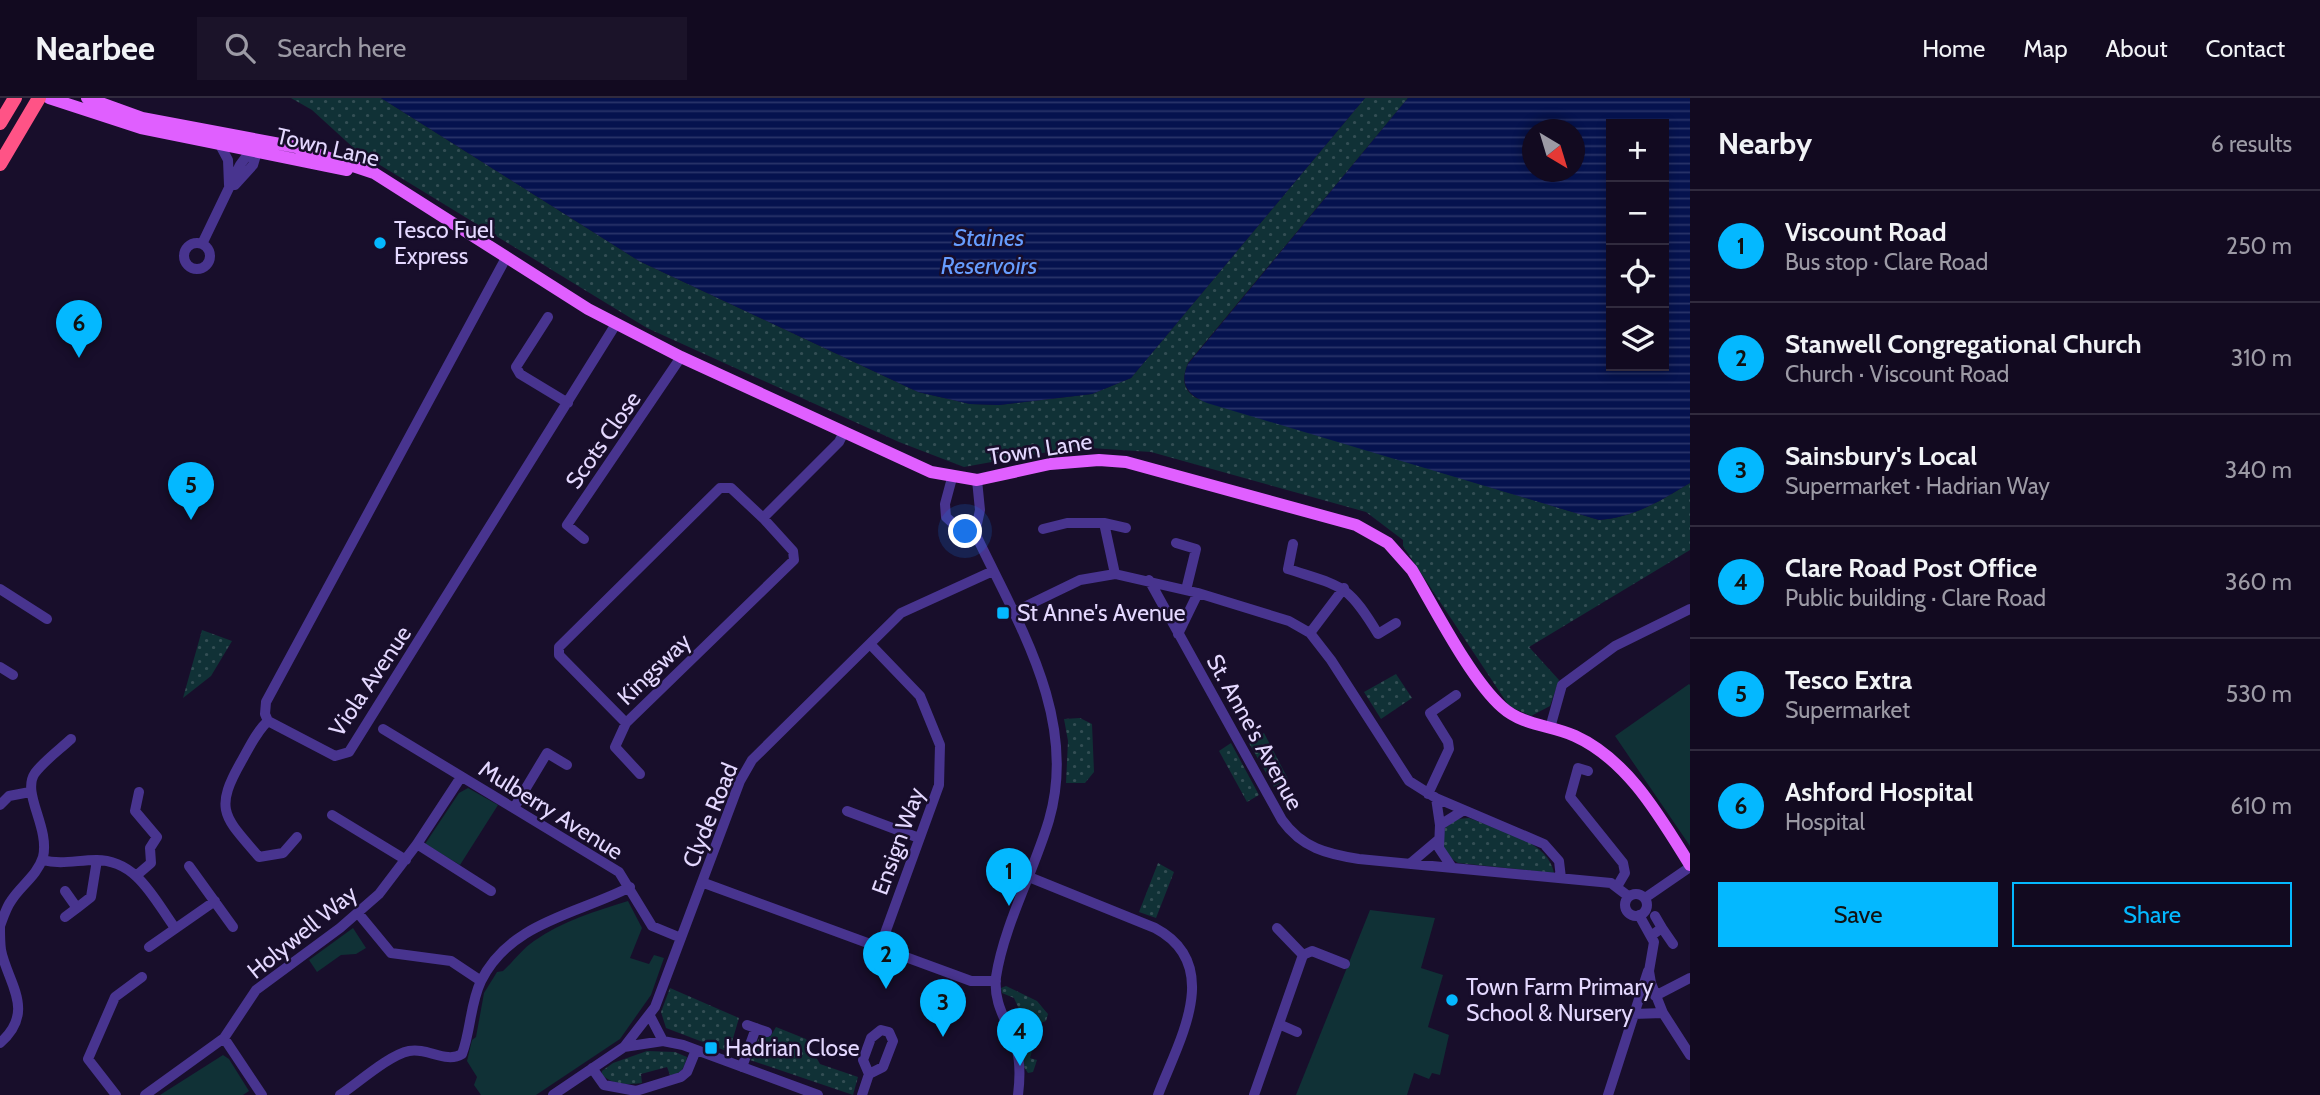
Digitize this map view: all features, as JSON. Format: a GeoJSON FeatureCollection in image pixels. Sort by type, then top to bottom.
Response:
{"type":"FeatureCollection","features":[{"type":"Feature","properties":{"kind":"highway"},"geometry":{"type":"LineString","coordinates":[[0,123],[15,98]]}},
{"type":"Feature","properties":{"kind":"highway"},"geometry":{"type":"LineString","coordinates":[[0,164],[39,98]]}},
{"type":"Feature","properties":{"kind":"main road","name":"Town Lane"},"geometry":{"type":"LineString","coordinates":[[49,98],[141,128],[220,145],[256,148]]}},
{"type":"Feature","properties":{"kind":"main road","name":"Town Lane"},"geometry":{"type":"LineString","coordinates":[[87,98],[142,118],[341,168],[387,183],[616,324],[681,357],[931,472],[952,478],[977,480],[1050,464],[1100,460],[1126,462],[1356,524],[1377,535],[1400,554],[1492,698],[1523,720],[1599,748],[1620,766],[1643,794],[1690,866]]}},
{"type":"Feature","properties":{"kind":"street"},"geometry":{"type":"LineString","coordinates":[[220,145],[229,160],[229,192]]}},
{"type":"Feature","properties":{"kind":"street"},"geometry":{"type":"LineString","coordinates":[[202,244],[229,192],[253,165],[256,148]]}},
{"type":"Feature","properties":{"kind":"street"},"geometry":{"type":"LineString","coordinates":[[259,858],[228,816],[224,798],[232,779],[268,721],[265,714],[266,702],[506,258]]}},
{"type":"Feature","properties":{"kind":"street"},"geometry":{"type":"LineString","coordinates":[[548,317],[516,367],[520,374],[568,403]]}},
{"type":"Feature","properties":{"kind":"street","name":"Viola Avenue"},"geometry":{"type":"LineString","coordinates":[[268,721],[335,756],[349,752],[616,324]]}},
{"type":"Feature","properties":{"kind":"street","name":"Scots Close"},"geometry":{"type":"LineString","coordinates":[[584,539],[567,525],[681,357]]}},
{"type":"Feature","properties":{"kind":"street"},"geometry":{"type":"LineString","coordinates":[[763,518],[839,442],[844,432]]}},
{"type":"Feature","properties":{"kind":"street"},"geometry":{"type":"LineString","coordinates":[[952,478],[945,504],[946,517],[956,526],[975,533]]}},
{"type":"Feature","properties":{"kind":"street"},"geometry":{"type":"LineString","coordinates":[[977,480],[980,510],[975,533],[1049,698],[1057,746],[1054,798],[1000,959],[996,981],[997,1005],[1018,1058],[1018,1095]]}},
{"type":"Feature","properties":{"kind":"street","name":"Kingsway"},"geometry":{"type":"LineString","coordinates":[[720,488],[731,488],[763,518],[793,551],[794,560],[626,723],[559,655],[559,647],[720,488]]}},
{"type":"Feature","properties":{"kind":"street"},"geometry":{"type":"LineString","coordinates":[[1043,529],[1067,523],[1104,523],[1126,528]]}},
{"type":"Feature","properties":{"kind":"street"},"geometry":{"type":"LineString","coordinates":[[1104,523],[1115,574]]}},
{"type":"Feature","properties":{"kind":"street"},"geometry":{"type":"LineString","coordinates":[[1176,543],[1196,549],[1186,590]]}},
{"type":"Feature","properties":{"kind":"street"},"geometry":{"type":"LineString","coordinates":[[1293,544],[1288,569],[1344,588],[1356,598],[1378,634],[1396,623]]}},
{"type":"Feature","properties":{"kind":"street","name":"Clyde Road"},"geometry":{"type":"LineString","coordinates":[[624,1047],[650,1016],[704,883],[740,781],[752,760],[901,613],[993,571]]}},
{"type":"Feature","properties":{"kind":"street"},"geometry":{"type":"LineString","coordinates":[[1013,614],[1080,580],[1115,574],[1198,593],[1214,594],[1289,621],[1310,633],[1409,781],[1432,796],[1544,844],[1559,861],[1561,878]]}},
{"type":"Feature","properties":{"kind":"street","name":"St. Anne's Avenue"},"geometry":{"type":"LineString","coordinates":[[1149,580],[1290,830],[1312,847],[1331,855],[1618,886]]}},
{"type":"Feature","properties":{"kind":"street"},"geometry":{"type":"LineString","coordinates":[[1310,633],[1344,588]]}},
{"type":"Feature","properties":{"kind":"street"},"geometry":{"type":"LineString","coordinates":[[0,589],[47,619]]}},
{"type":"Feature","properties":{"kind":"street"},"geometry":{"type":"LineString","coordinates":[[1178,634],[1198,593]]}},
{"type":"Feature","properties":{"kind":"street"},"geometry":{"type":"LineString","coordinates":[[1550,728],[1562,685],[1615,646],[1690,609]]}},
{"type":"Feature","properties":{"kind":"street","name":"Ensign Way"},"geometry":{"type":"LineString","coordinates":[[870,644],[920,696],[940,745],[939,785],[880,947]]}},
{"type":"Feature","properties":{"kind":"street"},"geometry":{"type":"LineString","coordinates":[[0,667],[13,675]]}},
{"type":"Feature","properties":{"kind":"street"},"geometry":{"type":"LineString","coordinates":[[1451,866],[1441,854],[1438,840],[1440,825],[1432,796],[1449,749],[1448,742],[1430,713],[1456,695]]}},
{"type":"Feature","properties":{"kind":"street"},"geometry":{"type":"LineString","coordinates":[[626,723],[615,747],[639,774]]}},
{"type":"Feature","properties":{"kind":"street","name":"Mulberry Avenue"},"geometry":{"type":"LineString","coordinates":[[383,729],[619,872],[652,926],[681,938]]}},
{"type":"Feature","properties":{"kind":"street"},"geometry":{"type":"LineString","coordinates":[[0,1043],[13,1027],[18,1001],[16,985],[1,951],[0,926],[10,901],[32,878],[42,860],[43,827],[30,792],[36,772],[71,739]]}},
{"type":"Feature","properties":{"kind":"street"},"geometry":{"type":"LineString","coordinates":[[514,808],[547,753],[567,765]]}},
{"type":"Feature","properties":{"kind":"street"},"geometry":{"type":"LineString","coordinates":[[1587,771],[1578,768],[1569,794],[1623,863],[1625,873],[1618,886],[1628,896]]}},
{"type":"Feature","properties":{"kind":"street","name":"Holywell Way"},"geometry":{"type":"LineString","coordinates":[[145,1095],[224,1038],[256,990],[379,894],[406,860],[461,777]]}},
{"type":"Feature","properties":{"kind":"street"},"geometry":{"type":"LineString","coordinates":[[0,805],[9,796],[30,792]]}},
{"type":"Feature","properties":{"kind":"street"},"geometry":{"type":"LineString","coordinates":[[137,875],[151,863],[150,848],[157,837],[135,811],[139,792]]}},
{"type":"Feature","properties":{"kind":"street"},"geometry":{"type":"LineString","coordinates":[[1440,825],[1464,810]]}},
{"type":"Feature","properties":{"kind":"street"},"geometry":{"type":"LineString","coordinates":[[848,811],[919,838]]}},
{"type":"Feature","properties":{"kind":"street"},"geometry":{"type":"LineString","coordinates":[[332,815],[406,860]]}},
{"type":"Feature","properties":{"kind":"street"},"geometry":{"type":"LineString","coordinates":[[249,867],[259,858],[283,853],[297,837]]}},
{"type":"Feature","properties":{"kind":"street"},"geometry":{"type":"LineString","coordinates":[[1410,862],[1438,840]]}},
{"type":"Feature","properties":{"kind":"street"},"geometry":{"type":"LineString","coordinates":[[417,844],[491,891]]}},
{"type":"Feature","properties":{"kind":"street"},"geometry":{"type":"LineString","coordinates":[[42,860],[58,864],[97,860],[127,868],[137,875],[175,928]]}},
{"type":"Feature","properties":{"kind":"street"},"geometry":{"type":"LineString","coordinates":[[65,917],[92,897],[97,860]]}},
{"type":"Feature","properties":{"kind":"street"},"geometry":{"type":"LineString","coordinates":[[189,866],[233,927]]}},
{"type":"Feature","properties":{"kind":"street"},"geometry":{"type":"LineString","coordinates":[[1645,898],[1690,866]]}},
{"type":"Feature","properties":{"kind":"street"},"geometry":{"type":"LineString","coordinates":[[1029,877],[1155,928],[1170,937],[1184,955],[1192,975],[1194,994],[1158,1095]]}},
{"type":"Feature","properties":{"kind":"street"},"geometry":{"type":"LineString","coordinates":[[704,883],[971,981],[996,981]]}},
{"type":"Feature","properties":{"kind":"street"},"geometry":{"type":"LineString","coordinates":[[340,1095],[401,1053],[413,1050],[453,1059],[462,1054],[469,1014],[481,981],[495,959],[525,932],[630,887]]}},
{"type":"Feature","properties":{"kind":"street"},"geometry":{"type":"LineString","coordinates":[[65,891],[77,908]]}},
{"type":"Feature","properties":{"kind":"street"},"geometry":{"type":"LineString","coordinates":[[1628,896],[1639,894],[1645,898]]}},
{"type":"Feature","properties":{"kind":"street"},"geometry":{"type":"LineString","coordinates":[[1608,1095],[1653,953],[1652,935],[1639,915],[1626,910],[1628,896]]}},
{"type":"Feature","properties":{"kind":"street"},"geometry":{"type":"LineString","coordinates":[[1639,915],[1646,908],[1645,898]]}},
{"type":"Feature","properties":{"kind":"street"},"geometry":{"type":"LineString","coordinates":[[149,947],[215,901]]}},
{"type":"Feature","properties":{"kind":"street"},"geometry":{"type":"LineString","coordinates":[[358,913],[391,953],[451,961],[481,981]]}},
{"type":"Feature","properties":{"kind":"street"},"geometry":{"type":"LineString","coordinates":[[1655,916],[1673,944]]}},
{"type":"Feature","properties":{"kind":"street"},"geometry":{"type":"LineString","coordinates":[[1277,928],[1303,955]]}},
{"type":"Feature","properties":{"kind":"street"},"geometry":{"type":"LineString","coordinates":[[1652,935],[1662,928]]}},
{"type":"Feature","properties":{"kind":"street"},"geometry":{"type":"LineString","coordinates":[[1254,1095],[1281,1025],[1303,955],[1311,951],[1345,964]]}},
{"type":"Feature","properties":{"kind":"street"},"geometry":{"type":"LineString","coordinates":[[1648,971],[1662,1013],[1690,1055]]}},
{"type":"Feature","properties":{"kind":"street"},"geometry":{"type":"LineString","coordinates":[[116,1095],[88,1059],[114,996],[142,976]]}},
{"type":"Feature","properties":{"kind":"street"},"geometry":{"type":"LineString","coordinates":[[1656,996],[1690,978]]}},
{"type":"Feature","properties":{"kind":"street"},"geometry":{"type":"LineString","coordinates":[[1633,1014],[1662,1013]]}},
{"type":"Feature","properties":{"kind":"street"},"geometry":{"type":"LineString","coordinates":[[650,1016],[663,1041]]}},
{"type":"Feature","properties":{"kind":"street"},"geometry":{"type":"LineString","coordinates":[[1281,1025],[1297,1032]]}},
{"type":"Feature","properties":{"kind":"street"},"geometry":{"type":"LineString","coordinates":[[742,1067],[757,1028]]}},
{"type":"Feature","properties":{"kind":"street"},"geometry":{"type":"LineString","coordinates":[[224,1038],[261,1095]]}},
{"type":"Feature","properties":{"kind":"street"},"geometry":{"type":"LineString","coordinates":[[553,1095],[624,1047],[663,1041],[742,1067],[800,1092],[818,1095]]}},
{"type":"Feature","properties":{"kind":"street"},"geometry":{"type":"LineString","coordinates":[[592,1068],[604,1084],[636,1091],[681,1077],[687,1072],[696,1050]]}},
{"type":"Feature","properties":{"kind":"street"},"geometry":{"type":"LineString","coordinates":[[862,1095],[869,1074]]}},
{"type":"Feature","properties":{"kind":"green space"},"geometry":{"type":"Polygon","coordinates":[[[291,98],[381,98],[639,261],[918,392],[970,404],[999,405],[1092,394],[1131,378],[1365,98],[1408,98],[1188,363],[1184,378],[1188,391],[1196,398],[1599,520],[1636,512],[1690,483],[1690,550],[1529,647],[1559,680],[1550,706],[1531,716],[1509,706],[1403,546],[1403,540],[1366,512],[1151,452],[1076,447],[964,467],[899,442],[647,328],[357,151],[312,110],[291,98]]]}},
{"type":"Feature","properties":{"kind":"green space"},"geometry":{"type":"Polygon","coordinates":[[[202,630],[232,641],[211,676],[183,698],[202,630]]]}},
{"type":"Feature","properties":{"kind":"green space"},"geometry":{"type":"Polygon","coordinates":[[[1396,674],[1412,698],[1381,719],[1364,692],[1396,674]]]}},
{"type":"Feature","properties":{"kind":"green space"},"geometry":{"type":"Polygon","coordinates":[[[1690,685],[1690,846],[1615,736],[1690,685]]]}},
{"type":"Feature","properties":{"kind":"green space"},"geometry":{"type":"Polygon","coordinates":[[[1080,718],[1092,724],[1094,772],[1085,783],[1066,783],[1068,741],[1064,719],[1080,718]]]}},
{"type":"Feature","properties":{"kind":"green space"},"geometry":{"type":"Polygon","coordinates":[[[1264,733],[1288,779],[1274,787],[1249,743],[1264,733]]]}},
{"type":"Feature","properties":{"kind":"green space"},"geometry":{"type":"Polygon","coordinates":[[[1231,743],[1259,795],[1247,802],[1219,751],[1231,743]]]}},
{"type":"Feature","properties":{"kind":"green space"},"geometry":{"type":"Polygon","coordinates":[[[468,788],[498,805],[460,865],[425,844],[459,793],[468,788]]]}},
{"type":"Feature","properties":{"kind":"green space"},"geometry":{"type":"Polygon","coordinates":[[[1469,818],[1532,844],[1550,862],[1554,873],[1458,863],[1444,848],[1445,828],[1457,819],[1469,818]]]}},
{"type":"Feature","properties":{"kind":"green space"},"geometry":{"type":"Polygon","coordinates":[[[1158,863],[1174,872],[1156,918],[1139,912],[1158,863]]]}},
{"type":"Feature","properties":{"kind":"green space"},"geometry":{"type":"Polygon","coordinates":[[[628,901],[642,928],[630,958],[649,964],[654,955],[664,958],[651,995],[620,1039],[536,1095],[481,1095],[474,1085],[477,1077],[467,1061],[472,1040],[476,1037],[484,993],[497,972],[503,971],[530,944],[556,928],[628,901]]]}},
{"type":"Feature","properties":{"kind":"green space"},"geometry":{"type":"Polygon","coordinates":[[[1370,910],[1435,918],[1421,968],[1443,975],[1428,1027],[1449,1035],[1440,1075],[1432,1073],[1429,1079],[1414,1073],[1407,1095],[1296,1095],[1370,910]]]}},
{"type":"Feature","properties":{"kind":"green space"},"geometry":{"type":"Polygon","coordinates":[[[353,928],[366,948],[356,954],[341,955],[317,972],[309,960],[353,928]]]}},
{"type":"Feature","properties":{"kind":"green space"},"geometry":{"type":"Polygon","coordinates":[[[1006,986],[1037,1001],[1048,1014],[1046,1021],[1040,1023],[1030,1058],[1037,1060],[1033,1072],[1028,1073],[1024,1067],[1016,1019],[1022,1016],[1014,998],[1002,993],[1001,988],[1006,986]]]}},
{"type":"Feature","properties":{"kind":"green space"},"geometry":{"type":"Polygon","coordinates":[[[670,988],[739,1018],[729,1052],[666,1028],[661,1012],[670,988]]]}},
{"type":"Feature","properties":{"kind":"green space"},"geometry":{"type":"Polygon","coordinates":[[[776,1027],[806,1039],[820,1064],[858,1077],[853,1095],[750,1060],[755,1044],[762,1035],[770,1037],[776,1027]]]}},
{"type":"Feature","properties":{"kind":"green space"},"geometry":{"type":"Polygon","coordinates":[[[647,1051],[675,1052],[687,1057],[680,1072],[670,1075],[667,1067],[641,1074],[642,1083],[621,1084],[602,1075],[602,1071],[613,1063],[647,1051]]]}},
{"type":"Feature","properties":{"kind":"green space"},"geometry":{"type":"Polygon","coordinates":[[[223,1055],[229,1059],[249,1091],[243,1095],[160,1095],[223,1055]]]}},
{"type":"Feature","properties":{"kind":"water","name":"Staines Reservoirs"},"geometry":{"type":"Polygon","coordinates":[[[381,98],[1365,98],[1131,378],[1092,394],[999,405],[970,404],[918,392],[639,261],[381,98]]]}},
{"type":"Feature","properties":{"kind":"water"},"geometry":{"type":"Polygon","coordinates":[[[1408,98],[1690,98],[1690,483],[1658,502],[1636,512],[1599,520],[1207,403],[1187,388],[1185,371],[1188,364],[1408,98]]]}},
{"type":"Feature","properties":{"kind":"place","name":"Tesco Fuel Express"},"geometry":{"type":"Point","coordinates":[380,243]}},
{"type":"Feature","properties":{"kind":"place","name":"Ashford Hospital"},"geometry":{"type":"Point","coordinates":[79,358]}},
{"type":"Feature","properties":{"kind":"place","name":"Tesco Extra"},"geometry":{"type":"Point","coordinates":[191,520]}},
{"type":"Feature","properties":{"kind":"place","name":"St Anne's Avenue"},"geometry":{"type":"Point","coordinates":[1003,613]}},
{"type":"Feature","properties":{"kind":"place","name":"Viscount Road"},"geometry":{"type":"Point","coordinates":[1009,906]}},
{"type":"Feature","properties":{"kind":"place","name":"Stanwell Congregational Church"},"geometry":{"type":"Point","coordinates":[886,989]}},
{"type":"Feature","properties":{"kind":"place","name":"Town Farm Primary School & Nursery"},"geometry":{"type":"Point","coordinates":[1452,1000]}},
{"type":"Feature","properties":{"kind":"place","name":"Sainsbury's Local"},"geometry":{"type":"Point","coordinates":[943,1037]}},
{"type":"Feature","properties":{"kind":"place","name":"Hadrian Close"},"geometry":{"type":"Point","coordinates":[711,1048]}},
{"type":"Feature","properties":{"kind":"place","name":"Clare Road Post Office"},"geometry":{"type":"Point","coordinates":[1020,1066]}}]}
